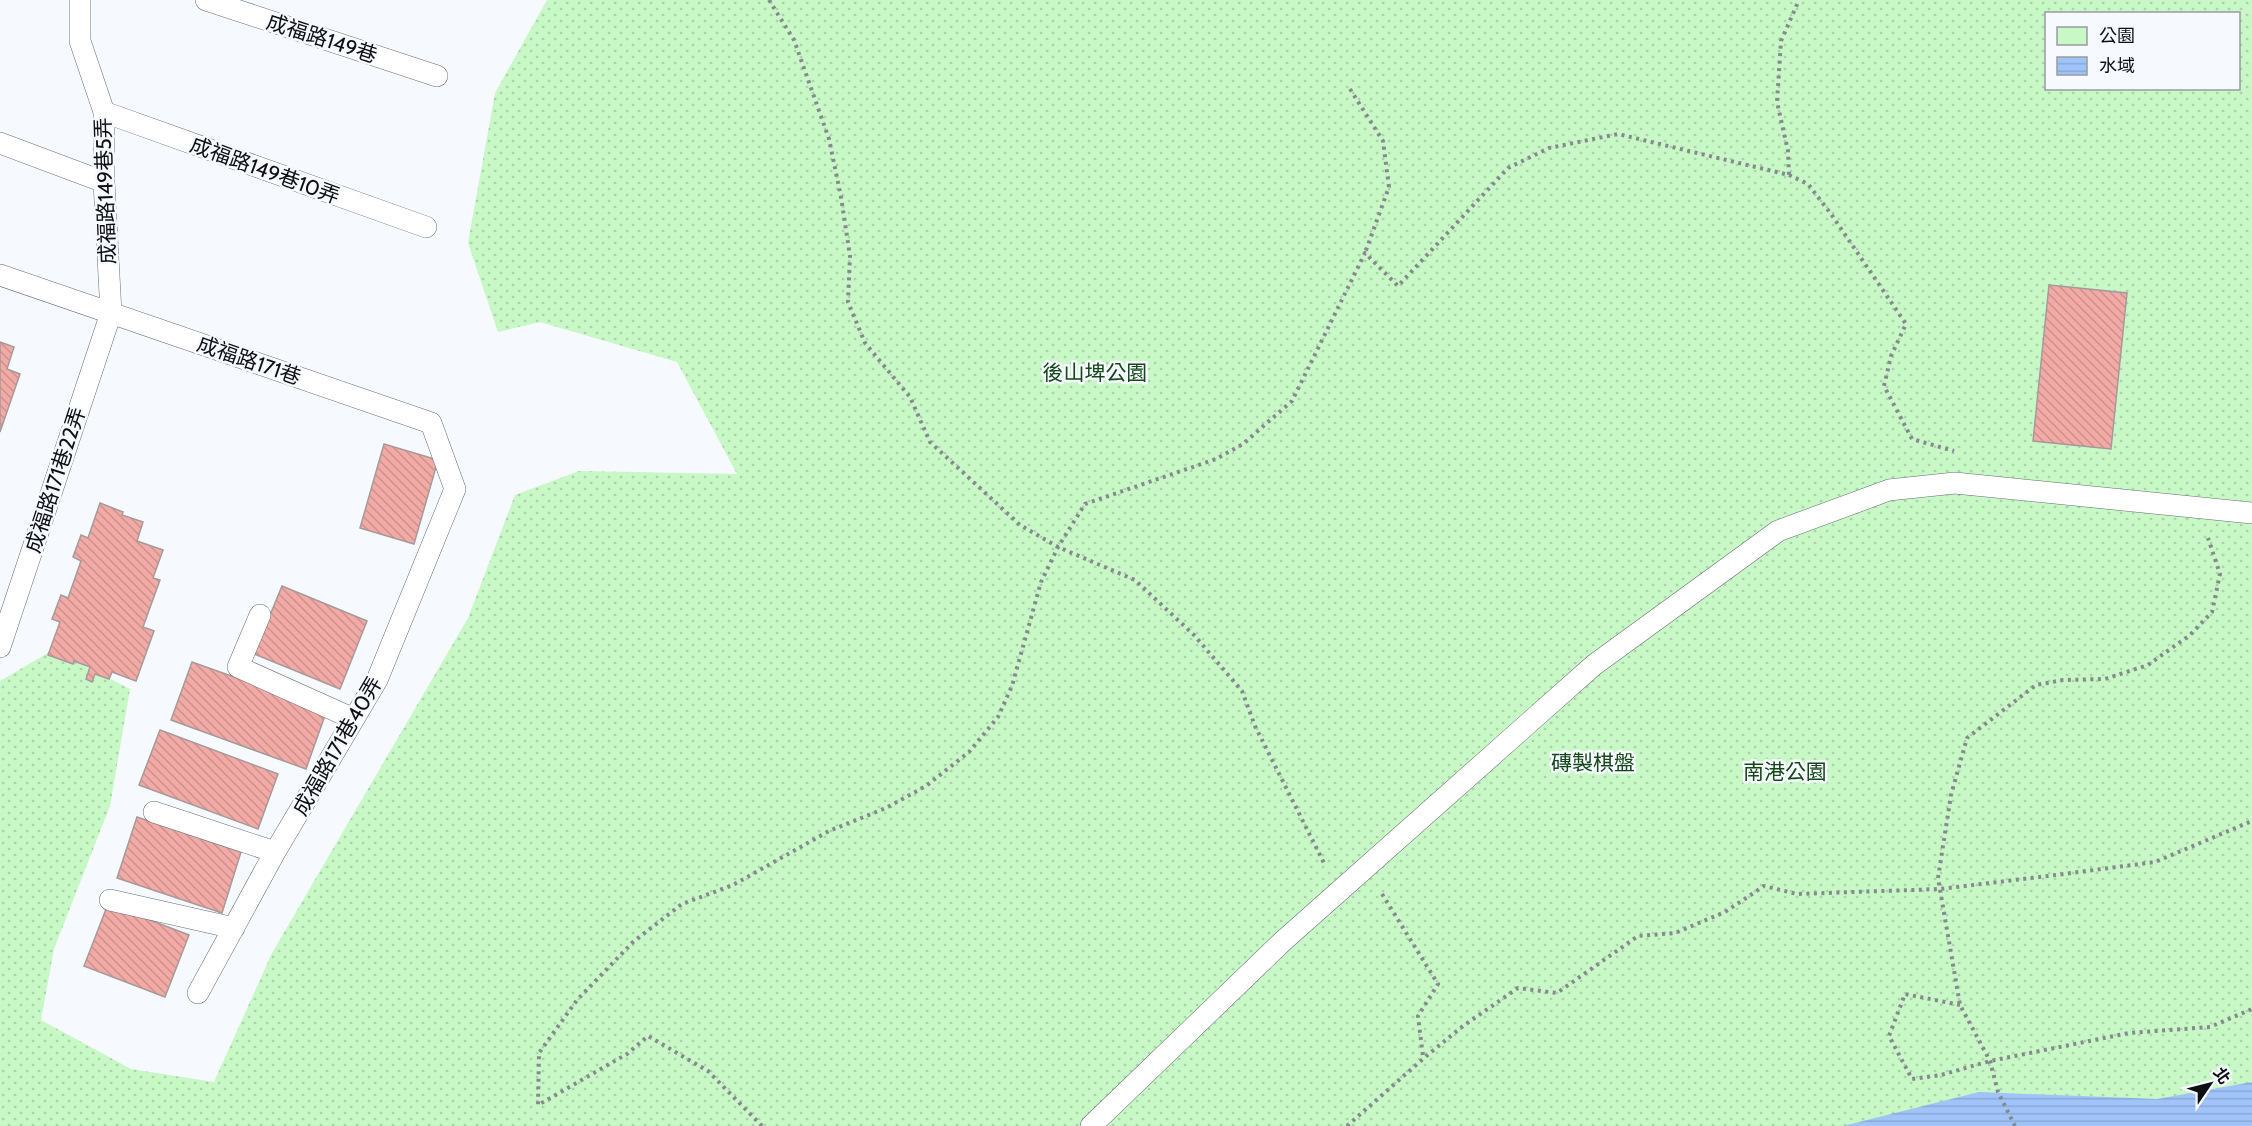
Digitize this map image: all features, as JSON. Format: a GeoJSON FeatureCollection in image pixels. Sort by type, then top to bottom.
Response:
{"type":"FeatureCollection","features":[{"type":"Feature","properties":{"kind":"lane","name":"成福路149巷5弄"},"geometry":{"type":"LineString","coordinates":[[80,0],[80,41],[104,112],[104,182],[111,313]]}},
{"type":"Feature","properties":{"kind":"lane","name":"成福路149巷"},"geometry":{"type":"LineString","coordinates":[[206,0],[437,76]]}},
{"type":"Feature","properties":{"kind":"lane","name":"成福路149巷10弄"},"geometry":{"type":"LineString","coordinates":[[104,112],[426,227]]}},
{"type":"Feature","properties":{"kind":"lane"},"geometry":{"type":"LineString","coordinates":[[0,143],[104,182]]}},
{"type":"Feature","properties":{"kind":"lane","name":"成福路171巷"},"geometry":{"type":"LineString","coordinates":[[0,275],[431,423],[455,489]]}},
{"type":"Feature","properties":{"kind":"lane","name":"成福路171巷22弄"},"geometry":{"type":"LineString","coordinates":[[0,647],[111,313]]}},
{"type":"Feature","properties":{"kind":"lane"},"geometry":{"type":"LineString","coordinates":[[1091,1126],[1282,942],[1594,665],[1778,531],[1889,490],[1955,483],[2252,513]]}},
{"type":"Feature","properties":{"kind":"lane","name":"成福路171巷40弄"},"geometry":{"type":"LineString","coordinates":[[198,993],[275,852],[377,680],[455,489]]}},
{"type":"Feature","properties":{"kind":"lane"},"geometry":{"type":"LineString","coordinates":[[260,615],[238,668],[354,719]]}},
{"type":"Feature","properties":{"kind":"lane"},"geometry":{"type":"LineString","coordinates":[[154,812],[275,852]]}},
{"type":"Feature","properties":{"kind":"lane"},"geometry":{"type":"LineString","coordinates":[[110,900],[234,928]]}},
{"type":"Feature","properties":{"kind":"path"},"geometry":{"type":"LineString","coordinates":[[769,0],[794,40],[829,139],[842,197],[850,256],[848,302],[865,343],[910,397],[930,442],[1020,525],[1058,547],[1135,580],[1194,635],[1242,690],[1255,726],[1325,866]]}},
{"type":"Feature","properties":{"kind":"path"},"geometry":{"type":"LineString","coordinates":[[1789,175],[1788,151],[1777,102],[1781,41],[1799,0]]}},
{"type":"Feature","properties":{"kind":"path"},"geometry":{"type":"LineString","coordinates":[[762,1126],[708,1071],[648,1036],[627,1054],[538,1105],[539,1053],[577,1000],[625,950],[682,904],[733,885],[829,831],[886,808],[926,786],[969,752],[998,717],[1012,686],[1041,582],[1058,547],[1084,504],[1216,459],[1243,444],[1292,401],[1365,253],[1389,187],[1383,141],[1350,89]]}},
{"type":"Feature","properties":{"kind":"path"},"geometry":{"type":"LineString","coordinates":[[1365,253],[1398,286],[1508,168],[1549,148],[1618,134],[1789,175],[1808,184],[1906,324],[1891,356],[1884,386],[1912,440],[1955,451]]}},
{"type":"Feature","properties":{"kind":"path"},"geometry":{"type":"LineString","coordinates":[[2015,1126],[1998,1092],[1990,1061],[1960,1005],[1938,878],[1951,795],[1967,738],[2036,685],[2063,680],[2105,679],[2148,665],[2190,635],[2212,612],[2220,574],[2205,531],[2206,507]]}},
{"type":"Feature","properties":{"kind":"path"},"geometry":{"type":"LineString","coordinates":[[1347,1126],[1463,1026],[1518,988],[1557,993],[1638,936],[1675,933],[1725,912],[1764,886],[1797,894],[1940,889],[2155,861],[2252,821]]}},
{"type":"Feature","properties":{"kind":"path"},"geometry":{"type":"LineString","coordinates":[[1366,868],[1438,984],[1418,1016],[1424,1058]]}},
{"type":"Feature","properties":{"kind":"path"},"geometry":{"type":"LineString","coordinates":[[1960,1005],[1905,994],[1889,1036],[1912,1078],[1941,1075],[1990,1061],[2129,1033],[2210,1028],[2251,1009]]}},
{"type":"Feature","properties":{"kind":"green space","name":"後山埤公園"},"geometry":{"type":"Polygon","coordinates":[[[547,0],[2252,0],[2252,1126],[0,1126],[0,681],[53,650],[130,689],[110,806],[54,949],[41,1020],[131,1069],[214,1082],[272,953],[468,618],[515,495],[579,471],[737,474],[677,362],[540,322],[498,332],[468,243],[495,93],[547,0]]]}},
{"type":"Feature","properties":{"kind":"water"},"geometry":{"type":"Polygon","coordinates":[[[2252,1082],[2252,1126],[1843,1126],[1979,1092],[2157,1099],[2252,1082]]]}},
{"type":"Feature","properties":{"kind":"building"},"geometry":{"type":"Polygon","coordinates":[[[2049,285],[2127,293],[2111,449],[2033,441],[2049,285]]]}},
{"type":"Feature","properties":{"kind":"building"},"geometry":{"type":"Polygon","coordinates":[[[0,342],[14,347],[7,369],[20,374],[0,432],[0,342]]]}},
{"type":"Feature","properties":{"kind":"building"},"geometry":{"type":"Polygon","coordinates":[[[384,444],[438,460],[414,544],[360,528],[384,444]]]}},
{"type":"Feature","properties":{"kind":"building"},"geometry":{"type":"Polygon","coordinates":[[[100,503],[123,512],[122,515],[143,522],[137,541],[163,550],[153,578],[160,580],[143,627],[154,631],[136,681],[112,672],[109,679],[95,674],[92,682],[86,679],[90,667],[48,655],[60,622],[52,619],[61,595],[68,598],[81,561],[73,557],[81,535],[88,538],[100,503]]]}},
{"type":"Feature","properties":{"kind":"building"},"geometry":{"type":"Polygon","coordinates":[[[282,586],[367,621],[340,689],[254,654],[282,586]]]}},
{"type":"Feature","properties":{"kind":"building"},"geometry":{"type":"Polygon","coordinates":[[[192,662],[327,710],[306,769],[171,720],[192,662]]]}},
{"type":"Feature","properties":{"kind":"building"},"geometry":{"type":"Polygon","coordinates":[[[160,730],[278,774],[258,829],[139,785],[160,730]]]}},
{"type":"Feature","properties":{"kind":"building"},"geometry":{"type":"Polygon","coordinates":[[[137,817],[241,852],[222,913],[117,878],[137,817]]]}},
{"type":"Feature","properties":{"kind":"building"},"geometry":{"type":"Polygon","coordinates":[[[108,904],[189,935],[165,997],[84,966],[108,904]]]}},
{"type":"Feature","properties":{"kind":"park label","name":"磚製棋盤"},"geometry":{"type":"Point","coordinates":[1593,762]}},
{"type":"Feature","properties":{"kind":"park label","name":"南港公園"},"geometry":{"type":"Point","coordinates":[1785,771]}}]}
